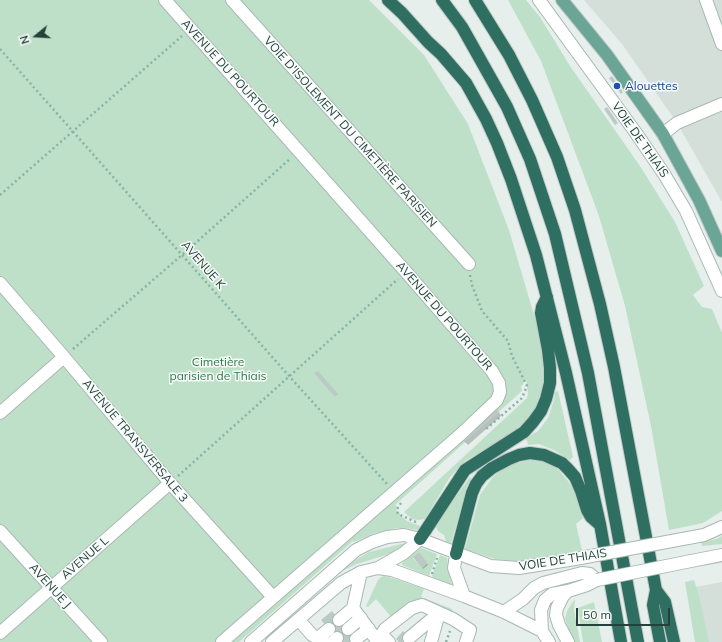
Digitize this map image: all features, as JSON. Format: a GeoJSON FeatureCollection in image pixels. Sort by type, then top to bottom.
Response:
{"type":"FeatureCollection","features":[{"type":"Feature","properties":{"kind":"highway"},"geometry":{"type":"LineString","coordinates":[[388,0],[402,12],[428,42],[456,70],[475,98],[497,143],[511,179],[524,215],[547,297],[600,524],[621,642]]}},
{"type":"Feature","properties":{"kind":"highway"},"geometry":{"type":"LineString","coordinates":[[442,0],[462,27],[507,107],[530,159],[555,234],[588,373],[638,642]]}},
{"type":"Feature","properties":{"kind":"highway"},"geometry":{"type":"LineString","coordinates":[[475,0],[509,55],[532,100],[558,157],[577,218],[600,304],[656,590],[653,605],[660,642]]}},
{"type":"Feature","properties":{"kind":"highway"},"geometry":{"type":"LineString","coordinates":[[420,539],[465,470],[524,432],[541,411],[550,383],[550,368],[541,312],[547,297]]}},
{"type":"Feature","properties":{"kind":"highway"},"geometry":{"type":"LineString","coordinates":[[456,554],[472,493],[476,484],[482,476],[492,468],[519,455],[544,455],[562,463],[575,477],[591,517],[600,524]]}},
{"type":"Feature","properties":{"kind":"highway"},"geometry":{"type":"LineString","coordinates":[[656,590],[665,602],[674,642]]}},
{"type":"Feature","properties":{"kind":"main road"},"geometry":{"type":"LineString","coordinates":[[562,0],[607,55],[662,134],[699,200],[722,251]]}},
{"type":"Feature","properties":{"kind":"street","name":"AVENUE DU POURTOUR"},"geometry":{"type":"LineString","coordinates":[[165,0],[299,150],[492,371],[499,382],[500,392],[497,400],[461,434],[222,642]]}},
{"type":"Feature","properties":{"kind":"street","name":"VOIE D'ISOLEMENT DU CIMETIÈRE PARISIEN"},"geometry":{"type":"LineString","coordinates":[[232,0],[469,264]]}},
{"type":"Feature","properties":{"kind":"street","name":"VOIE DE THIAIS"},"geometry":{"type":"LineString","coordinates":[[539,0],[664,174],[689,218],[722,291]]}},
{"type":"Feature","properties":{"kind":"street"},"geometry":{"type":"LineString","coordinates":[[706,0],[722,44]]}},
{"type":"Feature","properties":{"kind":"street"},"geometry":{"type":"LineString","coordinates":[[662,134],[677,123],[722,104]]}},
{"type":"Feature","properties":{"kind":"street","name":"AVENUE TRANSVERSALE 3"},"geometry":{"type":"LineString","coordinates":[[0,283],[170,483],[273,597]]}},
{"type":"Feature","properties":{"kind":"street"},"geometry":{"type":"LineString","coordinates":[[0,413],[64,357]]}},
{"type":"Feature","properties":{"kind":"street","name":"AVENUE L"},"geometry":{"type":"LineString","coordinates":[[0,633],[170,483]]}},
{"type":"Feature","properties":{"kind":"street","name":"VOIE DE THIAIS"},"geometry":{"type":"LineString","coordinates":[[251,642],[356,550],[387,537],[404,535],[420,539],[456,554],[491,566],[519,568],[688,538],[722,527]]}},
{"type":"Feature","properties":{"kind":"street","name":"AVENUE J"},"geometry":{"type":"LineString","coordinates":[[0,531],[101,642]]}},
{"type":"Feature","properties":{"kind":"street"},"geometry":{"type":"LineString","coordinates":[[272,642],[341,583],[361,572],[378,568],[400,556],[420,539]]}},
{"type":"Feature","properties":{"kind":"street"},"geometry":{"type":"LineString","coordinates":[[456,554],[454,568],[456,578],[464,596]]}},
{"type":"Feature","properties":{"kind":"street"},"geometry":{"type":"LineString","coordinates":[[549,642],[542,631],[541,610],[545,600],[552,594],[568,591],[597,580],[722,556]]}},
{"type":"Feature","properties":{"kind":"street"},"geometry":{"type":"LineString","coordinates":[[691,561],[722,563]]}},
{"type":"Feature","properties":{"kind":"street"},"geometry":{"type":"LineString","coordinates":[[378,568],[392,570],[464,596],[504,612],[542,631]]}},
{"type":"Feature","properties":{"kind":"street"},"geometry":{"type":"LineString","coordinates":[[348,629],[357,613],[361,572]]}},
{"type":"Feature","properties":{"kind":"street"},"geometry":{"type":"LineString","coordinates":[[504,612],[523,599],[534,588],[543,583],[578,574],[590,574],[597,580]]}},
{"type":"Feature","properties":{"kind":"street"},"geometry":{"type":"LineString","coordinates":[[568,591],[563,596],[556,615],[559,625],[568,642]]}},
{"type":"Feature","properties":{"kind":"street"},"geometry":{"type":"LineString","coordinates":[[357,613],[380,642],[383,632],[412,608],[422,606],[453,619],[470,630],[466,642]]}},
{"type":"Feature","properties":{"kind":"street"},"geometry":{"type":"LineString","coordinates":[[340,620],[357,613]]}},
{"type":"Feature","properties":{"kind":"street"},"geometry":{"type":"LineString","coordinates":[[409,638],[439,613]]}},
{"type":"Feature","properties":{"kind":"street"},"geometry":{"type":"LineString","coordinates":[[431,642],[439,613]]}},
{"type":"Feature","properties":{"kind":"street"},"geometry":{"type":"LineString","coordinates":[[299,620],[315,639],[329,629]]}},
{"type":"Feature","properties":{"kind":"street"},"geometry":{"type":"LineString","coordinates":[[356,639],[369,629]]}},
{"type":"Feature","properties":{"kind":"path"},"geometry":{"type":"LineString","coordinates":[[0,195],[190,28]]}},
{"type":"Feature","properties":{"kind":"path","name":"AVENUE K"},"geometry":{"type":"LineString","coordinates":[[0,49],[289,376],[394,492]]}},
{"type":"Feature","properties":{"kind":"path"},"geometry":{"type":"LineString","coordinates":[[64,357],[182,255],[299,150]]}},
{"type":"Feature","properties":{"kind":"path"},"geometry":{"type":"LineString","coordinates":[[170,483],[406,272]]}},
{"type":"Feature","properties":{"kind":"path"},"geometry":{"type":"LineString","coordinates":[[430,578],[438,555]]}},
{"type":"Feature","properties":{"kind":"path"},"geometry":{"type":"LineString","coordinates":[[446,642],[451,625]]}},
{"type":"Feature","properties":{"kind":"shaded area"},"geometry":{"type":"Polygon","coordinates":[[[584,0],[722,0],[722,202],[677,123],[622,44],[584,0]]]}},
{"type":"Feature","properties":{"kind":"shaded area"},"geometry":{"type":"Polygon","coordinates":[[[722,582],[722,642],[705,642],[695,587],[722,582]]]}},
{"type":"Feature","properties":{"kind":"green space","name":"Cimetière parisien de Thiais"},"geometry":{"type":"Polygon","coordinates":[[[0,0],[369,0],[424,55],[468,124],[509,230],[542,342],[545,379],[535,410],[530,418],[512,433],[465,461],[450,477],[425,519],[412,519],[404,512],[527,398],[528,393],[526,379],[521,387],[522,391],[395,505],[402,517],[407,521],[420,526],[417,530],[397,528],[375,533],[354,542],[353,541],[239,642],[0,642],[0,0]]]}},
{"type":"Feature","properties":{"kind":"green space"},"geometry":{"type":"Polygon","coordinates":[[[508,0],[526,0],[540,17],[570,66],[640,166],[675,222],[704,286],[693,295],[702,307],[712,309],[722,333],[722,511],[703,523],[669,530],[651,426],[625,306],[599,216],[541,61],[508,0]]]}},
{"type":"Feature","properties":{"kind":"green space"},"geometry":{"type":"Polygon","coordinates":[[[558,391],[573,457],[570,460],[554,450],[539,444],[528,445],[526,438],[538,431],[548,418],[555,392],[558,391]]]}},
{"type":"Feature","properties":{"kind":"green space"},"geometry":{"type":"Polygon","coordinates":[[[531,460],[547,462],[557,468],[568,481],[578,498],[583,518],[576,524],[582,550],[526,562],[495,559],[465,549],[480,495],[492,478],[503,468],[531,460]]]}},
{"type":"Feature","properties":{"kind":"green space"},"geometry":{"type":"Polygon","coordinates":[[[470,477],[471,480],[467,488],[451,543],[447,543],[444,535],[438,531],[436,527],[470,477]]]}},
{"type":"Feature","properties":{"kind":"green space"},"geometry":{"type":"Polygon","coordinates":[[[722,536],[722,544],[702,546],[701,542],[716,539],[722,536]]]}},
{"type":"Feature","properties":{"kind":"green space"},"geometry":{"type":"Polygon","coordinates":[[[404,544],[402,547],[389,554],[357,564],[340,572],[355,560],[369,552],[404,544]]]}},
{"type":"Feature","properties":{"kind":"green space"},"geometry":{"type":"Polygon","coordinates":[[[421,548],[437,554],[429,576],[402,565],[402,563],[421,548]],[[419,552],[413,558],[422,568],[428,563],[419,552]]]}},
{"type":"Feature","properties":{"kind":"green space"},"geometry":{"type":"Polygon","coordinates":[[[440,555],[447,558],[448,570],[452,585],[432,576],[440,555]]]}},
{"type":"Feature","properties":{"kind":"green space"},"geometry":{"type":"Polygon","coordinates":[[[384,576],[424,589],[421,597],[452,609],[453,613],[422,601],[392,618],[376,599],[368,607],[366,606],[378,580],[384,576]]]}},
{"type":"Feature","properties":{"kind":"green space"},"geometry":{"type":"Polygon","coordinates":[[[694,580],[709,642],[695,642],[685,582],[694,580]]]}},
{"type":"Feature","properties":{"kind":"green space"},"geometry":{"type":"Polygon","coordinates":[[[575,599],[574,610],[580,642],[573,642],[565,619],[567,611],[575,599]]]}},
{"type":"Feature","properties":{"kind":"green space"},"geometry":{"type":"Polygon","coordinates":[[[594,602],[602,642],[583,642],[578,608],[594,602]]]}},
{"type":"Feature","properties":{"kind":"building"},"geometry":{"type":"Polygon","coordinates":[[[612,76],[623,92],[621,94],[609,78],[612,76]]]}},
{"type":"Feature","properties":{"kind":"building"},"geometry":{"type":"Polygon","coordinates":[[[607,107],[618,123],[615,125],[604,109],[607,107]]]}},
{"type":"Feature","properties":{"kind":"building"},"geometry":{"type":"Polygon","coordinates":[[[318,371],[338,394],[335,397],[314,373],[318,371]]]}},
{"type":"Feature","properties":{"kind":"building"},"geometry":{"type":"Polygon","coordinates":[[[495,407],[499,412],[465,442],[461,437],[495,407]]]}},
{"type":"Feature","properties":{"kind":"building"},"geometry":{"type":"Polygon","coordinates":[[[419,552],[428,563],[422,568],[413,557],[419,552]]]}},
{"type":"Feature","properties":{"kind":"building"},"geometry":{"type":"Polygon","coordinates":[[[332,611],[359,642],[341,642],[321,620],[332,611]]]}},
{"type":"Feature","properties":{"kind":"building"},"geometry":{"type":"Polygon","coordinates":[[[403,631],[413,642],[399,642],[396,639],[403,631]]]}},
{"type":"Feature","properties":{"kind":"place","name":"Alouettes"},"geometry":{"type":"Point","coordinates":[617,86]}}]}
